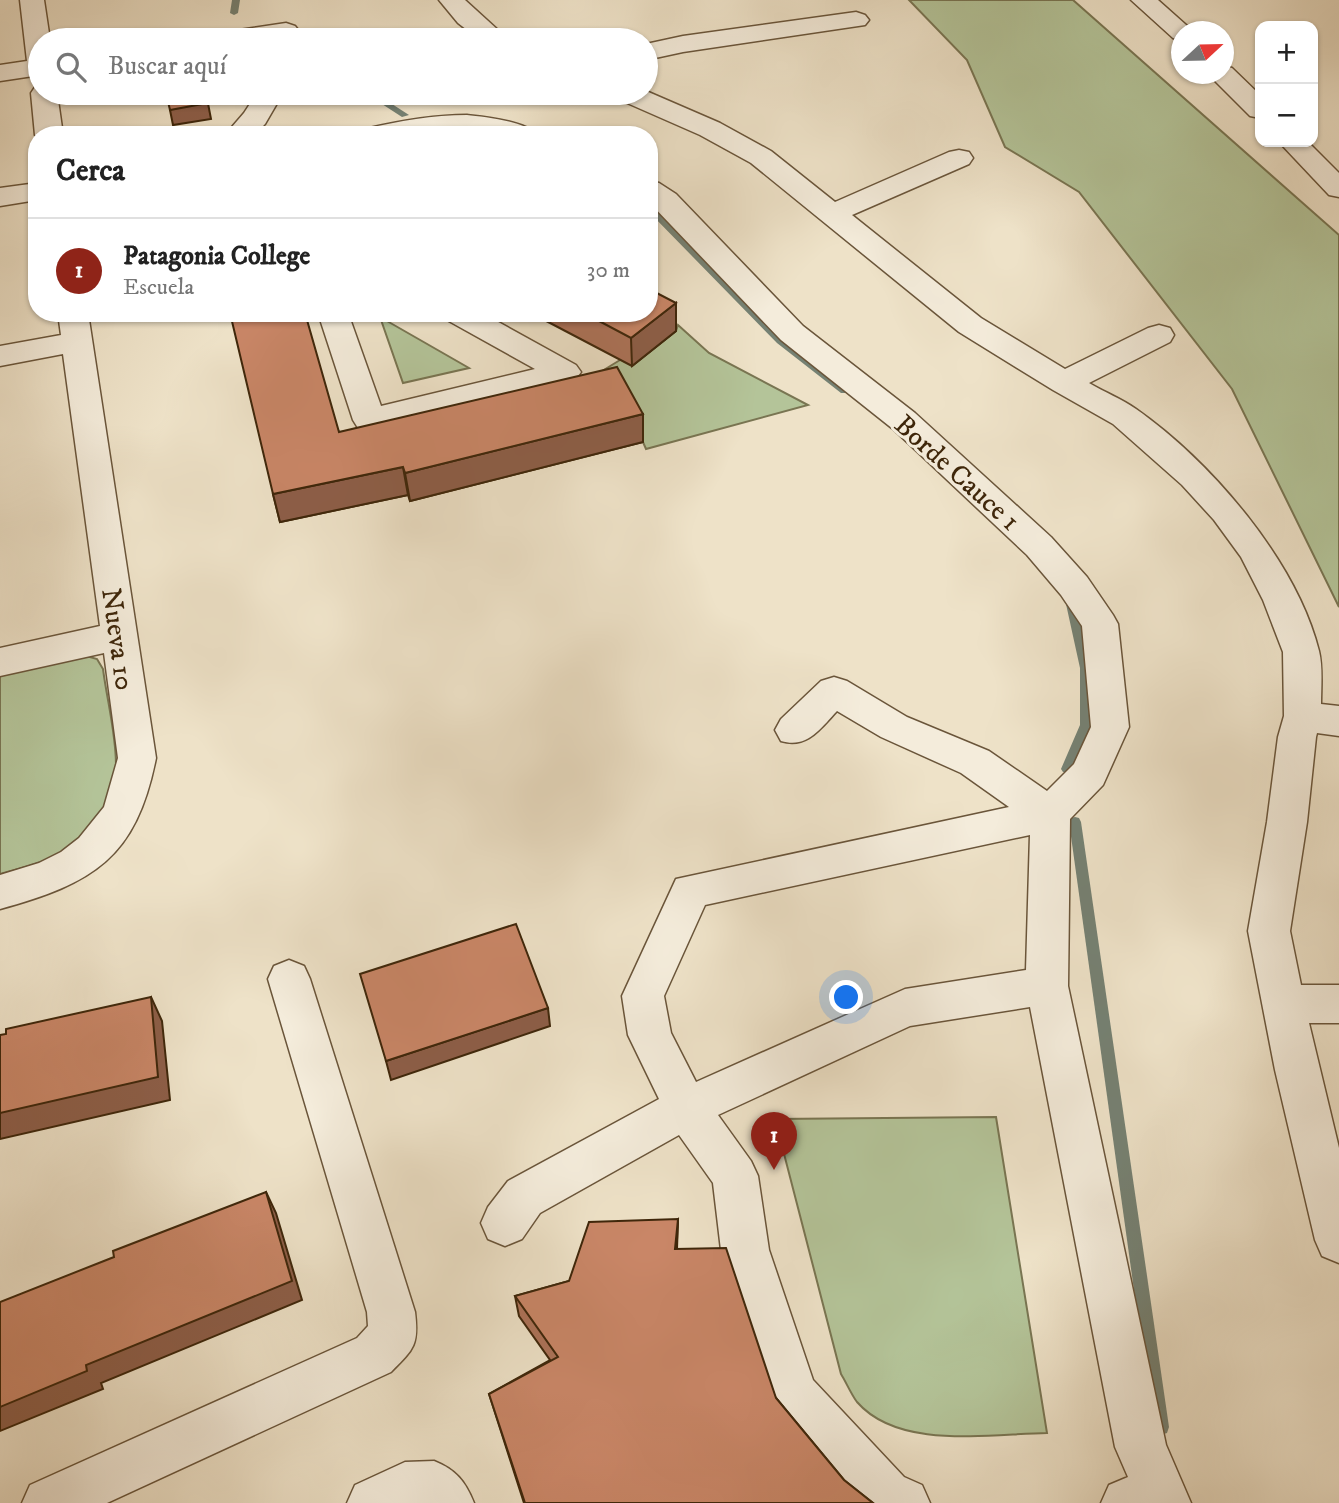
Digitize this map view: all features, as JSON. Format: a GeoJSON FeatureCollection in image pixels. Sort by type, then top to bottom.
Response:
{"type":"FeatureCollection","features":[{"type":"Feature","properties":{"kind":"street"},"geometry":{"type":"LineString","coordinates":[[32,0],[35,28]]}},
{"type":"Feature","properties":{"kind":"street"},"geometry":{"type":"LineString","coordinates":[[451,0],[480,28]]}},
{"type":"Feature","properties":{"kind":"street"},"geometry":{"type":"LineString","coordinates":[[1143,0],[1171,24]]}},
{"type":"Feature","properties":{"kind":"street"},"geometry":{"type":"LineString","coordinates":[[658,49],[856,20]]}},
{"type":"Feature","properties":{"kind":"street"},"geometry":{"type":"LineString","coordinates":[[0,73],[28,67]]}},
{"type":"Feature","properties":{"kind":"street"},"geometry":{"type":"LineString","coordinates":[[1233,84],[1255,105]]}},
{"type":"Feature","properties":{"kind":"street"},"geometry":{"type":"LineString","coordinates":[[46,105],[49,126]]}},
{"type":"Feature","properties":{"kind":"street"},"geometry":{"type":"LineString","coordinates":[[248,126],[263,105]]}},
{"type":"Feature","properties":{"kind":"street"},"geometry":{"type":"LineString","coordinates":[[654,105],[737,142],[761,157],[970,325],[1064,383],[1124,416],[1161,446],[1226,512],[1255,551],[1281,600],[1301,652],[1321,719],[1297,737],[1287,822],[1269,931],[1300,1082],[1339,1240]]}},
{"type":"Feature","properties":{"kind":"street"},"geometry":{"type":"LineString","coordinates":[[421,126],[465,122],[498,126]]}},
{"type":"Feature","properties":{"kind":"street"},"geometry":{"type":"LineString","coordinates":[[1298,147],[1339,189]]}},
{"type":"Feature","properties":{"kind":"street"},"geometry":{"type":"LineString","coordinates":[[833,213],[960,158]]}},
{"type":"Feature","properties":{"kind":"street"},"geometry":{"type":"LineString","coordinates":[[0,197],[28,192]]}},
{"type":"Feature","properties":{"kind":"street","name":"Borde Cauce 1"},"geometry":{"type":"LineString","coordinates":[[658,195],[666,200],[792,333],[904,421],[1039,546],[1074,586],[1100,625],[1110,727],[1089,774],[1050,814]]}},
{"type":"Feature","properties":{"kind":"street"},"geometry":{"type":"LineString","coordinates":[[336,322],[369,420],[565,372],[474,322]]}},
{"type":"Feature","properties":{"kind":"street"},"geometry":{"type":"LineString","coordinates":[[0,356],[75,328]]}},
{"type":"Feature","properties":{"kind":"street","name":"Nueva 10"},"geometry":{"type":"LineString","coordinates":[[0,892],[42,881],[66,871],[88,855],[108,835],[132,788],[137,758],[75,328]]}},
{"type":"Feature","properties":{"kind":"street"},"geometry":{"type":"LineString","coordinates":[[1064,383],[1159,334]]}},
{"type":"Feature","properties":{"kind":"street"},"geometry":{"type":"LineString","coordinates":[[0,662],[118,636]]}},
{"type":"Feature","properties":{"kind":"street"},"geometry":{"type":"LineString","coordinates":[[794,730],[834,691],[894,727],[975,762],[1050,814]]}},
{"type":"Feature","properties":{"kind":"street"},"geometry":{"type":"LineString","coordinates":[[1050,814],[1047,986],[1151,1501]]}},
{"type":"Feature","properties":{"kind":"street"},"geometry":{"type":"LineString","coordinates":[[904,1503],[887,1497],[793,1396],[745,1250],[735,1176],[686,1108],[650,1035],[643,996],[691,891],[1050,814]]}},
{"type":"Feature","properties":{"kind":"street"},"geometry":{"type":"LineString","coordinates":[[48,1503],[374,1355],[393,1335],[391,1312],[289,979]]}},
{"type":"Feature","properties":{"kind":"street"},"geometry":{"type":"LineString","coordinates":[[505,1223],[524,1197],[686,1108],[905,1008],[1047,986]]}},
{"type":"Feature","properties":{"kind":"street"},"geometry":{"type":"LineString","coordinates":[[1286,1004],[1339,1003]]}},
{"type":"Feature","properties":{"kind":"street"},"geometry":{"type":"LineString","coordinates":[[373,1503],[405,1488],[434,1487],[448,1503]]}},
{"type":"Feature","properties":{"kind":"green space"},"geometry":{"type":"Polygon","coordinates":[[[909,0],[1073,0],[1339,235],[1339,607],[1232,389],[1079,192],[1005,147],[967,60],[909,0]]]}},
{"type":"Feature","properties":{"kind":"green space"},"geometry":{"type":"Polygon","coordinates":[[[382,322],[389,322],[469,368],[403,383],[382,322]]]}},
{"type":"Feature","properties":{"kind":"green space"},"geometry":{"type":"Polygon","coordinates":[[[678,325],[709,353],[808,405],[646,449],[643,442],[586,381],[676,331],[678,325]]]}},
{"type":"Feature","properties":{"kind":"green space"},"geometry":{"type":"Polygon","coordinates":[[[83,655],[97,659],[103,669],[116,753],[110,797],[93,824],[69,847],[41,862],[0,874],[0,673],[83,655]]]}},
{"type":"Feature","properties":{"kind":"green space"},"geometry":{"type":"Polygon","coordinates":[[[996,1117],[1047,1433],[946,1436],[896,1427],[875,1417],[857,1402],[841,1374],[775,1119],[996,1117]]]}},
{"type":"Feature","properties":{"kind":"building"},"geometry":{"type":"Polygon","coordinates":[[[169,105],[197,105],[170,110],[169,105]]]}},
{"type":"Feature","properties":{"kind":"building"},"geometry":{"type":"Polygon","coordinates":[[[658,294],[676,303],[658,317],[658,294]]]}},
{"type":"Feature","properties":{"kind":"building"},"geometry":{"type":"Polygon","coordinates":[[[232,322],[308,322],[339,432],[617,367],[643,414],[405,473],[403,467],[273,494],[232,322]]]}},
{"type":"Feature","properties":{"kind":"building"},"geometry":{"type":"Polygon","coordinates":[[[601,322],[652,322],[631,338],[601,322]]]}},
{"type":"Feature","properties":{"kind":"building"},"geometry":{"type":"Polygon","coordinates":[[[516,924],[548,1008],[386,1061],[360,974],[516,924]]]}},
{"type":"Feature","properties":{"kind":"building"},"geometry":{"type":"Polygon","coordinates":[[[151,997],[158,1077],[0,1113],[0,1035],[6,1034],[6,1029],[151,997]]]}},
{"type":"Feature","properties":{"kind":"building"},"geometry":{"type":"Polygon","coordinates":[[[266,1192],[292,1281],[86,1365],[87,1371],[0,1407],[0,1302],[114,1257],[113,1251],[266,1192]]]}},
{"type":"Feature","properties":{"kind":"building"},"geometry":{"type":"Polygon","coordinates":[[[678,1219],[675,1249],[726,1248],[776,1398],[844,1480],[873,1503],[525,1503],[489,1394],[558,1357],[515,1296],[569,1281],[589,1222],[678,1219]]]}},
{"type":"Feature","properties":{"kind":"waterway"},"geometry":{"type":"LineString","coordinates":[[234,13],[236,0]]}},
{"type":"Feature","properties":{"kind":"waterway"},"geometry":{"type":"LineString","coordinates":[[389,105],[405,115]]}},
{"type":"Feature","properties":{"kind":"waterway"},"geometry":{"type":"LineString","coordinates":[[658,215],[780,341],[845,391]]}},
{"type":"Feature","properties":{"kind":"waterway"},"geometry":{"type":"LineString","coordinates":[[1067,769],[1086,725],[1086,668],[1072,604]]}},
{"type":"Feature","properties":{"kind":"waterway"},"geometry":{"type":"LineString","coordinates":[[1075,822],[1161,1427]]}},
{"type":"Feature","properties":{"kind":"place","name":"Patagonia College"},"geometry":{"type":"Point","coordinates":[774,1170]}}]}
